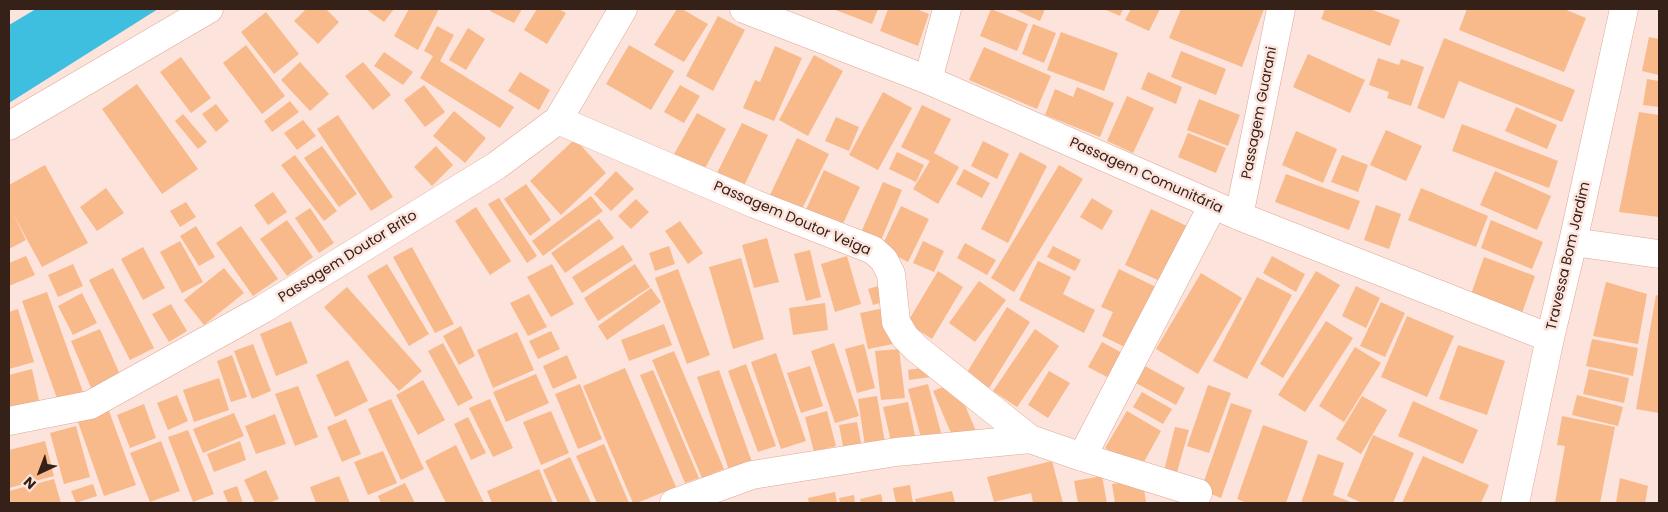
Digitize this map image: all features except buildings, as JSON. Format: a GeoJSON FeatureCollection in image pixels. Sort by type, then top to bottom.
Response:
{"type":"FeatureCollection","features":[{"type":"Feature","properties":{"kind":"street"},"geometry":{"type":"LineString","coordinates":[[9,126],[209,9]]}},
{"type":"Feature","properties":{"kind":"street","name":"Passagem Doutor Brito"},"geometry":{"type":"LineString","coordinates":[[9,421],[90,405],[263,309],[496,166],[558,120],[623,9]]}},
{"type":"Feature","properties":{"kind":"street","name":"Passagem Comunitária"},"geometry":{"type":"LineString","coordinates":[[744,9],[928,80],[1239,216],[1550,338]]}},
{"type":"Feature","properties":{"kind":"street"},"geometry":{"type":"LineString","coordinates":[[928,80],[946,9]]}},
{"type":"Feature","properties":{"kind":"street","name":"Passagem Guarani"},"geometry":{"type":"LineString","coordinates":[[1239,216],[1281,9]]}},
{"type":"Feature","properties":{"kind":"street","name":"Travessa Bom Jardim"},"geometry":{"type":"LineString","coordinates":[[1515,503],[1624,9]]}},
{"type":"Feature","properties":{"kind":"street","name":"Passagem Doutor Veiga"},"geometry":{"type":"LineString","coordinates":[[558,120],[755,204],[872,250],[884,260],[891,274],[896,322],[905,337],[916,349],[1030,439],[1198,493]]}},
{"type":"Feature","properties":{"kind":"street"},"geometry":{"type":"LineString","coordinates":[[1082,457],[1214,205]]}},
{"type":"Feature","properties":{"kind":"street"},"geometry":{"type":"LineString","coordinates":[[1573,242],[1659,254]]}},
{"type":"Feature","properties":{"kind":"street","name":"Passagem Doutor Veiga"},"geometry":{"type":"LineString","coordinates":[[674,503],[752,475],[896,452],[1030,439]]}},
{"type":"Feature","properties":{"kind":"water"},"geometry":{"type":"Polygon","coordinates":[[[36,9],[158,9],[9,103],[9,25],[36,9]]]}}]}
